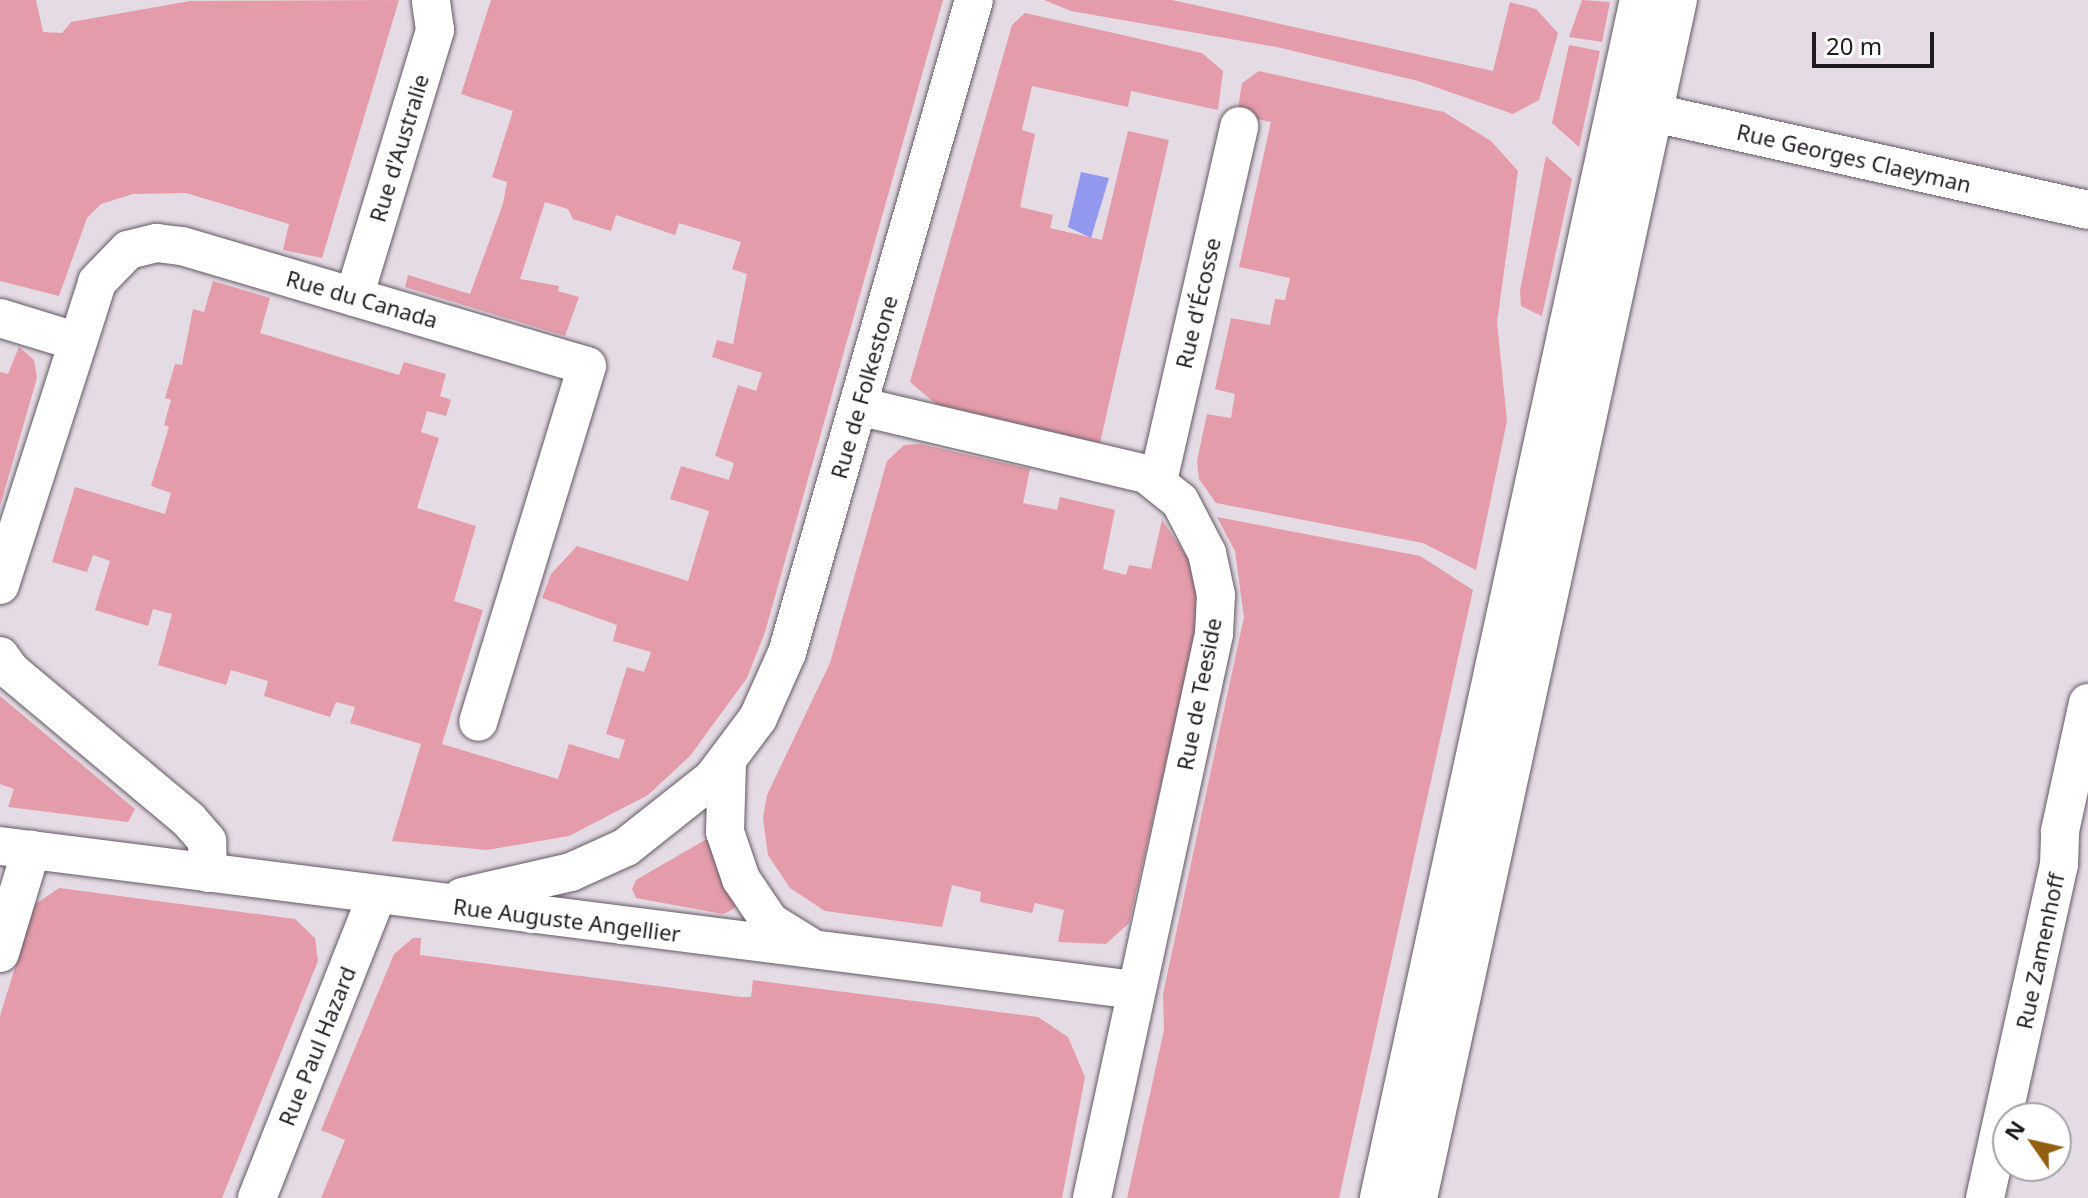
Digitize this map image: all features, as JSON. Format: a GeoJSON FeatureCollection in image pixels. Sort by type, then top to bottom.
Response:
{"type":"FeatureCollection","features":[{"type":"Feature","properties":{"kind":"main road"},"geometry":{"type":"LineString","coordinates":[[1415,1198],[1635,109],[1642,0]]}},
{"type":"Feature","properties":{"kind":"main road"},"geometry":{"type":"LineString","coordinates":[[1382,1198],[1635,109],[1675,0]]}},
{"type":"Feature","properties":{"kind":"street","name":"Rue d'Australie"},"geometry":{"type":"LineString","coordinates":[[354,297],[435,30],[431,0]]}},
{"type":"Feature","properties":{"kind":"street","name":"Rue de Folkestone"},"geometry":{"type":"LineString","coordinates":[[436,903],[591,865],[649,832],[727,763],[758,718],[787,653],[974,0]]}},
{"type":"Feature","properties":{"kind":"street","name":"Rue Georges Claeyman"},"geometry":{"type":"LineString","coordinates":[[1635,109],[2088,210]]}},
{"type":"Feature","properties":{"kind":"street","name":"Rue d'Écosse"},"geometry":{"type":"LineString","coordinates":[[1158,481],[1239,126]]}},
{"type":"Feature","properties":{"kind":"street","name":"Rue du Canada"},"geometry":{"type":"LineString","coordinates":[[0,585],[75,341],[104,270],[140,245],[182,246],[587,366],[478,722]]}},
{"type":"Feature","properties":{"kind":"street"},"geometry":{"type":"LineString","coordinates":[[0,318],[75,341]]}},
{"type":"Feature","properties":{"kind":"street","name":"Rue de Teeside"},"geometry":{"type":"LineString","coordinates":[[858,406],[1118,463],[1158,481],[1180,501],[1201,536],[1213,574],[1216,615],[1092,1198]]}},
{"type":"Feature","properties":{"kind":"street"},"geometry":{"type":"LineString","coordinates":[[0,656],[11,671],[189,820],[207,841],[208,873]]}},
{"type":"Feature","properties":{"kind":"street","name":"Rue Zamenhoff"},"geometry":{"type":"LineString","coordinates":[[1985,1198],[2074,868],[2060,831],[2088,703]]}},
{"type":"Feature","properties":{"kind":"street"},"geometry":{"type":"LineString","coordinates":[[727,763],[725,832],[741,879],[770,922],[820,952]]}},
{"type":"Feature","properties":{"kind":"street"},"geometry":{"type":"LineString","coordinates":[[0,953],[16,848]]}},
{"type":"Feature","properties":{"kind":"street","name":"Rue Auguste Angellier"},"geometry":{"type":"LineString","coordinates":[[16,848],[1135,990]]}},
{"type":"Feature","properties":{"kind":"street","name":"Rue Paul Hazard"},"geometry":{"type":"LineString","coordinates":[[257,1198],[377,895]]}},
{"type":"Feature","properties":{"kind":"shaded area"},"geometry":{"type":"Polygon","coordinates":[[[0,0],[36,0],[43,32],[62,33],[71,22],[190,1],[399,0],[322,258],[283,250],[289,224],[186,193],[133,194],[101,204],[87,218],[59,296],[0,281],[0,0]]]}},
{"type":"Feature","properties":{"kind":"shaded area"},"geometry":{"type":"Polygon","coordinates":[[[491,0],[943,0],[765,632],[747,678],[690,756],[648,795],[569,836],[487,850],[392,841],[421,744],[350,723],[355,707],[336,702],[330,717],[264,696],[268,681],[231,670],[226,685],[158,665],[172,614],[153,609],[148,626],[95,610],[110,561],[93,555],[87,572],[52,562],[75,487],[165,514],[171,493],[151,486],[169,427],[164,425],[171,400],[165,398],[175,364],[182,365],[193,309],[204,312],[213,281],[270,298],[260,333],[399,375],[404,362],[446,374],[440,396],[451,400],[446,416],[427,411],[421,432],[439,438],[417,508],[476,526],[454,601],[483,610],[442,744],[558,779],[569,744],[619,759],[625,740],[606,734],[627,667],[644,672],[651,652],[613,641],[617,625],[542,598],[551,574],[577,546],[688,581],[709,511],[670,499],[681,466],[729,480],[734,463],[715,456],[738,385],[756,391],[762,373],[712,357],[717,340],[733,344],[747,274],[732,269],[741,242],[679,223],[675,235],[616,215],[611,231],[573,219],[568,209],[545,202],[520,279],[559,286],[558,291],[579,297],[565,336],[405,287],[408,275],[470,294],[503,204],[507,182],[492,177],[513,111],[461,94],[491,0]]]}},
{"type":"Feature","properties":{"kind":"shaded area"},"geometry":{"type":"Polygon","coordinates":[[[1044,0],[1172,0],[1493,71],[1510,2],[1536,9],[1558,33],[1539,100],[1513,114],[1418,81],[1277,47],[1071,11],[1044,0]]]}},
{"type":"Feature","properties":{"kind":"shaded area"},"geometry":{"type":"Polygon","coordinates":[[[1582,0],[1610,2],[1602,42],[1569,37],[1582,0]]]}},
{"type":"Feature","properties":{"kind":"shaded area"},"geometry":{"type":"Polygon","coordinates":[[[1025,13],[1202,53],[1223,71],[1218,110],[1131,91],[1128,107],[1032,86],[1022,130],[1035,134],[1020,207],[1053,215],[1050,228],[1102,240],[1128,131],[1169,140],[1100,443],[936,404],[910,382],[1012,25],[1025,13]]]}},
{"type":"Feature","properties":{"kind":"shaded area"},"geometry":{"type":"Polygon","coordinates":[[[1569,45],[1600,51],[1579,147],[1552,123],[1569,45]]]}},
{"type":"Feature","properties":{"kind":"shaded area"},"geometry":{"type":"Polygon","coordinates":[[[1259,71],[1444,112],[1491,141],[1518,171],[1497,322],[1507,421],[1476,570],[1423,543],[1216,503],[1199,479],[1197,461],[1207,414],[1231,418],[1235,394],[1215,389],[1231,318],[1270,325],[1275,299],[1285,300],[1290,278],[1239,267],[1271,122],[1237,115],[1242,83],[1259,71]]]}},
{"type":"Feature","properties":{"kind":"shaded area"},"geometry":{"type":"Polygon","coordinates":[[[1546,156],[1572,179],[1542,316],[1521,306],[1520,291],[1546,156]]]}},
{"type":"Feature","properties":{"kind":"shaded area"},"geometry":{"type":"Polygon","coordinates":[[[19,347],[34,360],[37,378],[0,506],[0,372],[8,374],[19,347]]]}},
{"type":"Feature","properties":{"kind":"shaded area"},"geometry":{"type":"Polygon","coordinates":[[[920,444],[1030,469],[1023,503],[1057,510],[1060,497],[1115,510],[1103,569],[1126,575],[1129,565],[1151,569],[1162,520],[1188,558],[1196,588],[1196,632],[1129,923],[1106,944],[1058,942],[1064,910],[1035,903],[1032,913],[980,902],[981,892],[952,885],[942,927],[825,911],[790,888],[768,855],[763,818],[767,795],[830,663],[887,461],[904,445],[920,444]]]}},
{"type":"Feature","properties":{"kind":"shaded area"},"geometry":{"type":"Polygon","coordinates":[[[1217,517],[1420,556],[1473,590],[1339,1198],[1127,1198],[1164,1030],[1163,994],[1244,617],[1235,551],[1217,517]]]}},
{"type":"Feature","properties":{"kind":"shaded area"},"geometry":{"type":"Polygon","coordinates":[[[0,696],[135,809],[128,822],[8,807],[14,789],[0,784],[0,696]]]}},
{"type":"Feature","properties":{"kind":"shaded area"},"geometry":{"type":"Polygon","coordinates":[[[710,840],[737,905],[732,910],[723,914],[636,898],[632,889],[636,880],[710,840]]]}},
{"type":"Feature","properties":{"kind":"shaded area"},"geometry":{"type":"Polygon","coordinates":[[[59,888],[295,919],[315,938],[318,961],[222,1198],[0,1198],[0,1016],[34,905],[59,888]]]}},
{"type":"Feature","properties":{"kind":"shaded area"},"geometry":{"type":"Polygon","coordinates":[[[413,938],[421,938],[420,955],[742,997],[751,997],[753,980],[1038,1017],[1068,1037],[1085,1077],[1062,1198],[321,1198],[345,1140],[321,1130],[394,954],[413,938]]]}},
{"type":"Feature","properties":{"kind":"water"},"geometry":{"type":"Polygon","coordinates":[[[1081,172],[1109,178],[1091,238],[1068,227],[1081,172]]]}}]}
